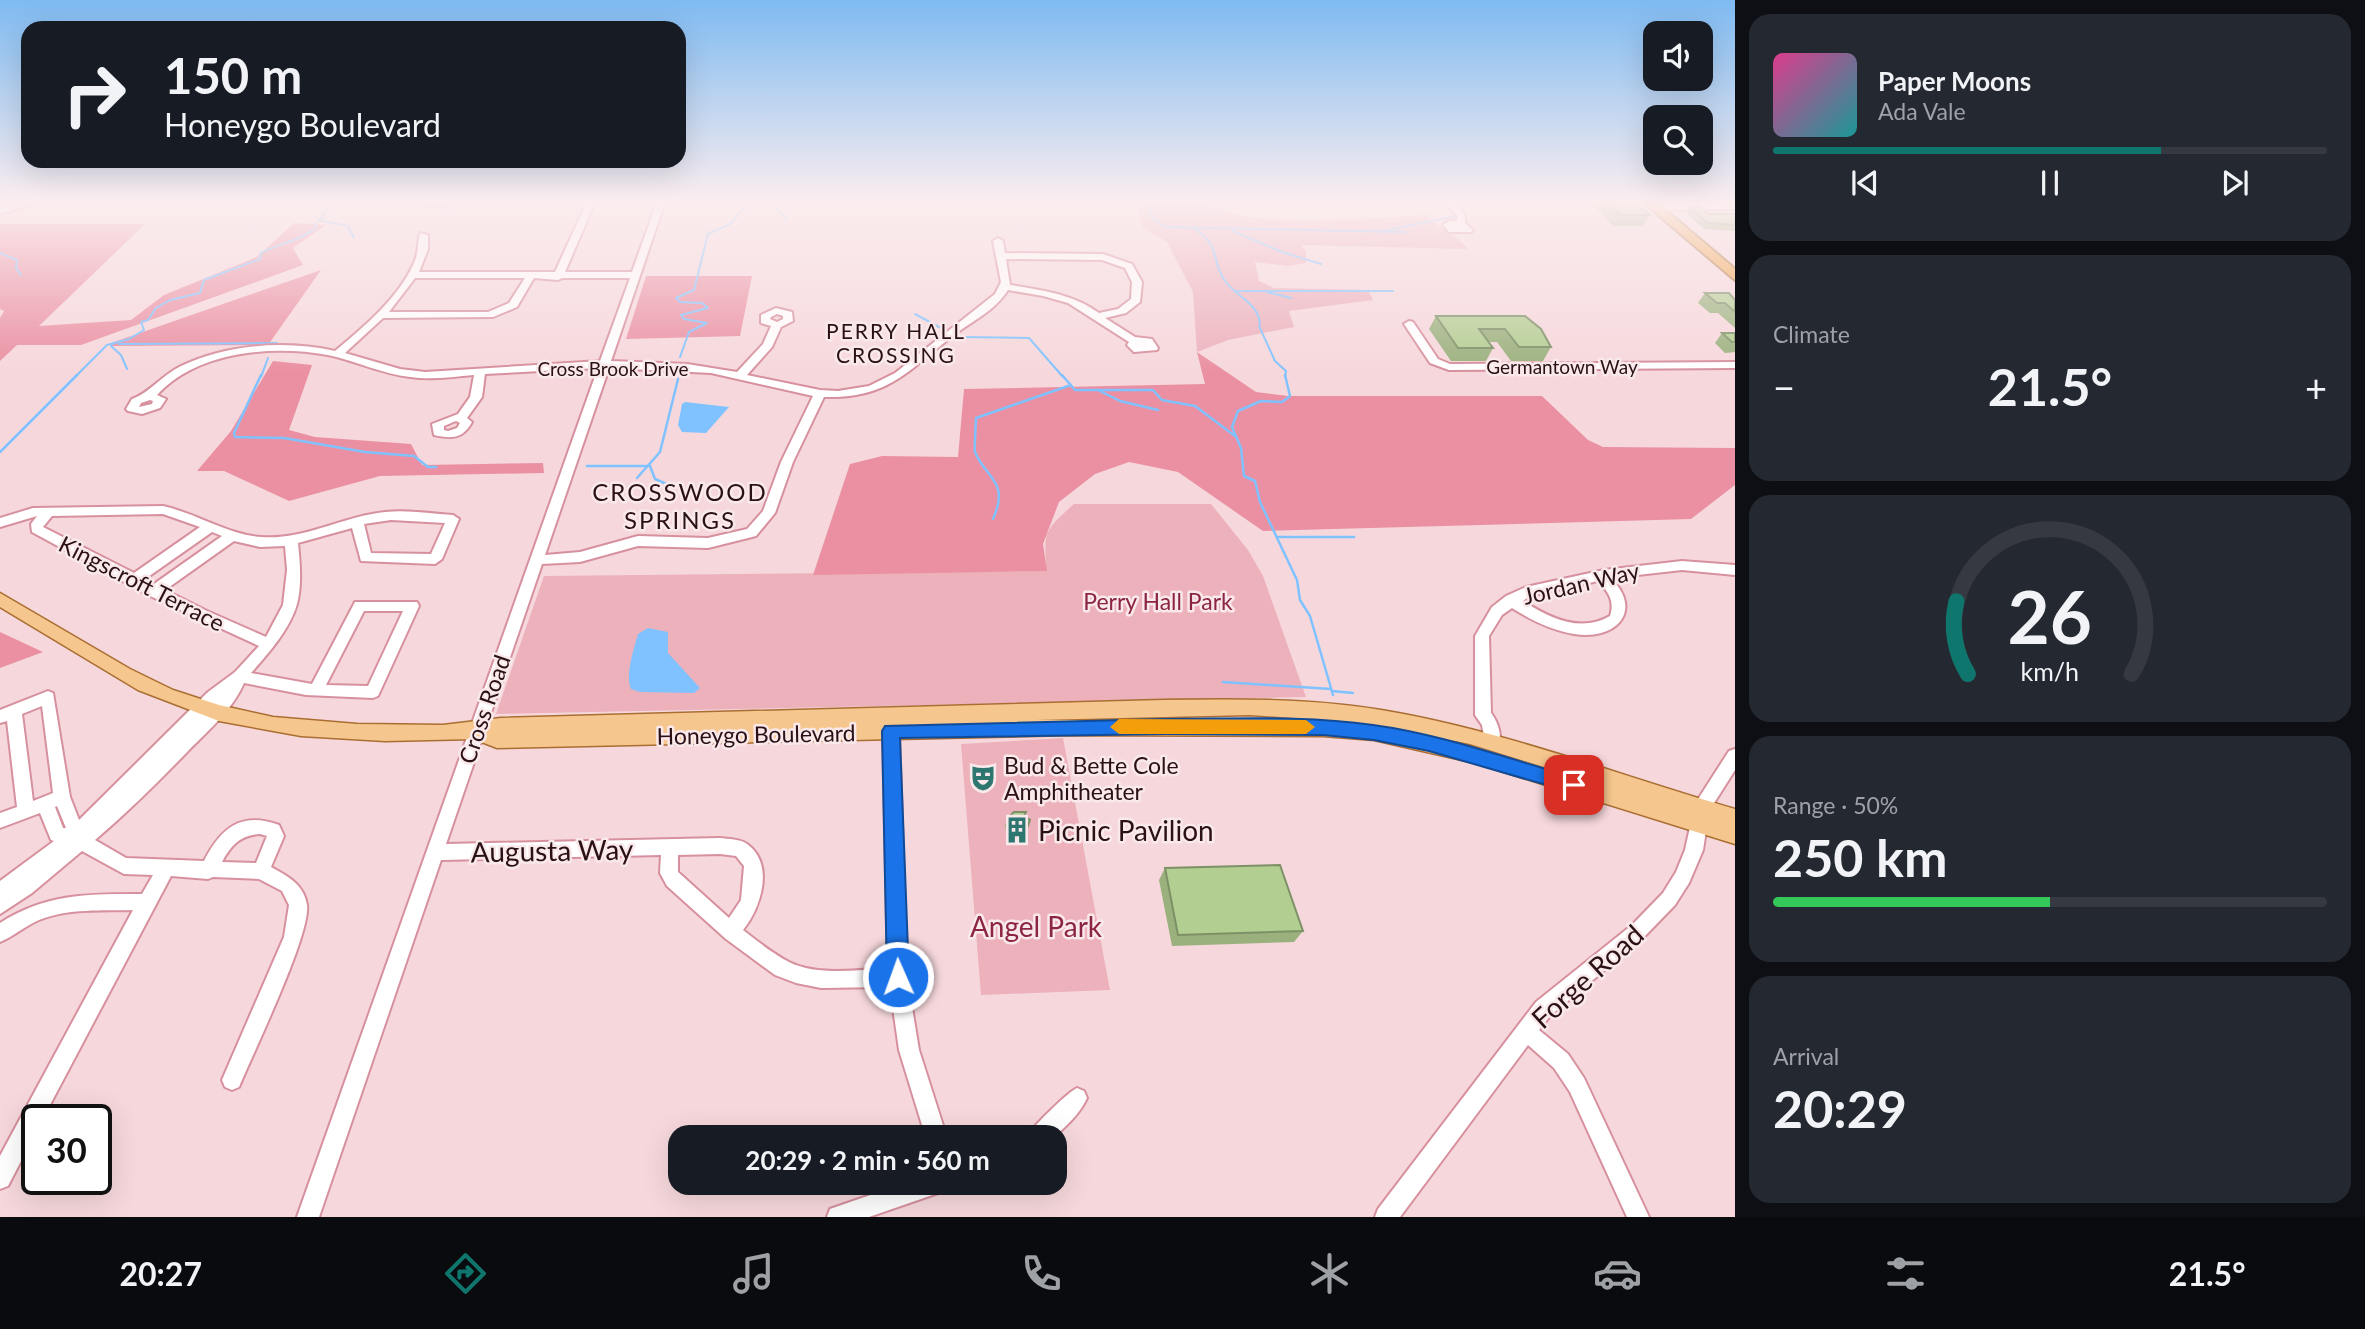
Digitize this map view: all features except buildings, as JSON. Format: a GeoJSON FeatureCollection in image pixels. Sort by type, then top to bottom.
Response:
{"type":"FeatureCollection","features":[{"type":"Feature","properties":{"kind":"highway"},"geometry":{"type":"LineString","coordinates":[[1715,259],[1735,276]]}},
{"type":"Feature","properties":{"kind":"main road","name":"Honeygo Boulevard"},"geometry":{"type":"LineString","coordinates":[[0,599],[134,679],[209,710],[300,728],[350,732],[478,732],[501,726],[733,719],[1268,709],[1380,718],[1485,741],[1700,816],[1735,834]]}},
{"type":"Feature","properties":{"kind":"main road","name":"Honeygo Boulevard"},"geometry":{"type":"LineString","coordinates":[[478,732],[497,740],[1204,726],[1323,727],[1374,732],[1475,755],[1700,816],[1735,818]]}},
{"type":"Feature","properties":{"kind":"street"},"geometry":{"type":"LineString","coordinates":[[337,354],[381,315],[422,259]]}},
{"type":"Feature","properties":{"kind":"street"},"geometry":{"type":"LineString","coordinates":[[558,277],[566,259]]}},
{"type":"Feature","properties":{"kind":"street","name":"Cross Road"},"geometry":{"type":"LineString","coordinates":[[309,1217],[642,259]]}},
{"type":"Feature","properties":{"kind":"street"},"geometry":{"type":"LineString","coordinates":[[1002,259],[1005,287],[1065,299],[1097,317],[1115,333],[1134,341]]}},
{"type":"Feature","properties":{"kind":"street"},"geometry":{"type":"LineString","coordinates":[[1097,317],[1122,311],[1136,300],[1137,282],[1129,267],[1108,259]]}},
{"type":"Feature","properties":{"kind":"street"},"geometry":{"type":"LineString","coordinates":[[411,275],[635,278]]}},
{"type":"Feature","properties":{"kind":"street"},"geometry":{"type":"LineString","coordinates":[[381,315],[489,316],[513,305],[530,277]]}},
{"type":"Feature","properties":{"kind":"street","name":"Cross Brook Drive"},"geometry":{"type":"LineString","coordinates":[[150,396],[175,371],[214,356],[309,350],[337,354],[402,373],[423,375],[604,367],[679,368],[740,376],[820,394],[854,393],[895,380],[909,371],[926,351],[986,307],[1005,287]]}},
{"type":"Feature","properties":{"kind":"street","name":"Germantown Way"},"geometry":{"type":"LineString","coordinates":[[1409,324],[1434,361],[1449,366],[1735,365]]}},
{"type":"Feature","properties":{"kind":"street"},"geometry":{"type":"LineString","coordinates":[[740,376],[768,345],[777,325]]}},
{"type":"Feature","properties":{"kind":"street"},"geometry":{"type":"LineString","coordinates":[[461,418],[476,397],[480,372]]}},
{"type":"Feature","properties":{"kind":"street"},"geometry":{"type":"LineString","coordinates":[[536,560],[580,557],[638,541],[708,543],[751,533],[769,513],[787,462],[820,394]]}},
{"type":"Feature","properties":{"kind":"street"},"geometry":{"type":"LineString","coordinates":[[1,523],[22,514],[163,510],[184,513],[232,536],[263,542],[291,541],[374,517],[453,519],[435,559],[366,558],[357,523]]}},
{"type":"Feature","properties":{"kind":"street","name":"Kingscroft Terrace"},"geometry":{"type":"LineString","coordinates":[[48,512],[37,524],[37,529],[153,591],[247,637],[269,644]]}},
{"type":"Feature","properties":{"kind":"street"},"geometry":{"type":"LineString","coordinates":[[134,580],[211,526]]}},
{"type":"Feature","properties":{"kind":"street"},"geometry":{"type":"LineString","coordinates":[[153,591],[232,536]]}},
{"type":"Feature","properties":{"kind":"street"},"geometry":{"type":"LineString","coordinates":[[0,891],[129,801],[209,710],[236,689],[240,676],[269,644],[290,605],[294,570],[291,541]]}},
{"type":"Feature","properties":{"kind":"street","name":"Jordan Way"},"geometry":{"type":"LineString","coordinates":[[1485,741],[1490,723],[1483,715],[1482,636],[1497,611],[1511,600],[1526,592],[1661,565],[1700,565],[1735,570]]}},
{"type":"Feature","properties":{"kind":"street"},"geometry":{"type":"LineString","coordinates":[[1511,600],[1541,619],[1564,627],[1589,629],[1604,626],[1616,619],[1620,602],[1614,589],[1601,576]]}},
{"type":"Feature","properties":{"kind":"street"},"geometry":{"type":"LineString","coordinates":[[240,676],[279,688],[316,691],[373,692],[412,606],[360,606],[316,691]]}},
{"type":"Feature","properties":{"kind":"street"},"geometry":{"type":"LineString","coordinates":[[26,810],[7,714],[48,697],[57,835],[78,839],[124,866],[261,871],[288,885],[298,905],[297,920],[287,952],[232,1080]]}},
{"type":"Feature","properties":{"kind":"street"},"geometry":{"type":"LineString","coordinates":[[891,731],[898,977],[909,1050],[933,1125]]}},
{"type":"Feature","properties":{"kind":"street","name":"Forge Road"},"geometry":{"type":"LineString","coordinates":[[1386,1217],[1544,1009],[1638,931],[1669,899],[1683,877],[1694,850],[1700,816],[1734,758]]}},
{"type":"Feature","properties":{"kind":"street"},"geometry":{"type":"LineString","coordinates":[[0,821],[53,800]]}},
{"type":"Feature","properties":{"kind":"street"},"geometry":{"type":"LineString","coordinates":[[208,871],[232,832],[243,828],[266,827],[273,830],[276,836],[261,871]]}},
{"type":"Feature","properties":{"kind":"street"},"geometry":{"type":"LineString","coordinates":[[0,906],[78,839]]}},
{"type":"Feature","properties":{"kind":"street","name":"Augusta Way"},"geometry":{"type":"LineString","coordinates":[[434,852],[730,847],[746,854],[753,864],[752,899],[743,918],[732,929]]}},
{"type":"Feature","properties":{"kind":"street"},"geometry":{"type":"LineString","coordinates":[[670,849],[668,873],[673,880],[761,955],[796,974],[829,979],[898,977]]}},
{"type":"Feature","properties":{"kind":"street"},"geometry":{"type":"LineString","coordinates":[[0,1178],[165,869]]}},
{"type":"Feature","properties":{"kind":"street"},"geometry":{"type":"LineString","coordinates":[[0,933],[29,914],[62,903],[146,902]]}},
{"type":"Feature","properties":{"kind":"street"},"geometry":{"type":"LineString","coordinates":[[1526,1031],[1556,1055],[1577,1085],[1638,1217]]}},
{"type":"Feature","properties":{"kind":"street"},"geometry":{"type":"LineString","coordinates":[[1052,1125],[1077,1098]]}},
{"type":"Feature","properties":{"kind":"street"},"geometry":{"type":"LineString","coordinates":[[838,1217],[901,1195]]}},
{"type":"Feature","properties":{"kind":"green space"},"geometry":{"type":"Polygon","coordinates":[[[1176,259],[1306,259],[1306,263],[1288,266],[1255,262],[1259,281],[1274,288],[1368,290],[1373,300],[1289,311],[1294,327],[1228,340],[1197,352],[1193,292],[1176,259]]]}},
{"type":"Feature","properties":{"kind":"green space","name":"Perry Hall Park"},"geometry":{"type":"Polygon","coordinates":[[[1074,504],[1211,504],[1248,550],[1263,576],[1306,697],[496,714],[544,576],[1046,571],[1045,547],[1048,533],[1074,504]]]}},
{"type":"Feature","properties":{"kind":"green space","name":"Angel Park"},"geometry":{"type":"Polygon","coordinates":[[[1063,738],[1110,990],[981,995],[961,744],[1063,738]]]}},
{"type":"Feature","properties":{"kind":"shaded area"},"geometry":{"type":"Polygon","coordinates":[[[0,259],[109,259],[39,326],[131,320],[164,295],[253,259],[299,259],[303,265],[81,345],[17,345],[0,361],[0,318],[4,311],[0,309],[0,259]]]}},
{"type":"Feature","properties":{"kind":"shaded area"},"geometry":{"type":"Polygon","coordinates":[[[321,270],[268,345],[111,346],[114,342],[321,270]]]}},
{"type":"Feature","properties":{"kind":"shaded area"},"geometry":{"type":"Polygon","coordinates":[[[646,276],[752,276],[740,336],[626,339],[646,276]]]}},
{"type":"Feature","properties":{"kind":"shaded area"},"geometry":{"type":"Polygon","coordinates":[[[1197,352],[1256,392],[1288,396],[1542,396],[1588,440],[1603,447],[1735,448],[1735,485],[1691,519],[1263,531],[1178,472],[1129,462],[1095,474],[1059,502],[1043,544],[1047,571],[813,575],[850,464],[882,456],[958,457],[964,389],[1205,384],[1197,352]]]}},
{"type":"Feature","properties":{"kind":"shaded area"},"geometry":{"type":"Polygon","coordinates":[[[273,361],[312,365],[289,430],[315,437],[411,444],[422,465],[543,463],[544,473],[380,476],[289,501],[224,471],[197,471],[231,431],[273,361]]]}},
{"type":"Feature","properties":{"kind":"shaded area"},"geometry":{"type":"Polygon","coordinates":[[[0,632],[43,652],[0,668],[0,632]]]}},
{"type":"Feature","properties":{"kind":"water"},"geometry":{"type":"Polygon","coordinates":[[[685,402],[729,407],[706,433],[682,432],[678,425],[682,404],[685,402]]]}},
{"type":"Feature","properties":{"kind":"water"},"geometry":{"type":"Polygon","coordinates":[[[648,628],[668,632],[668,653],[700,688],[694,693],[640,692],[631,689],[630,669],[634,647],[638,634],[648,628]]]}},
{"type":"Feature","properties":{"kind":"waterway"},"geometry":{"type":"LineString","coordinates":[[14,259],[17,260],[16,268],[21,275]]}},
{"type":"Feature","properties":{"kind":"waterway"},"geometry":{"type":"LineString","coordinates":[[113,343],[129,339],[144,330],[141,322],[148,320],[156,308],[170,300],[200,293],[204,280],[260,259]]}},
{"type":"Feature","properties":{"kind":"waterway"},"geometry":{"type":"LineString","coordinates":[[680,357],[689,332],[707,323],[684,319],[681,315],[708,308],[702,303],[680,302],[676,298],[694,290],[702,259]]}},
{"type":"Feature","properties":{"kind":"waterway"},"geometry":{"type":"LineString","coordinates":[[1216,259],[1225,281],[1251,305],[1260,324]]}},
{"type":"Feature","properties":{"kind":"waterway"},"geometry":{"type":"LineString","coordinates":[[1304,259],[1321,264]]}},
{"type":"Feature","properties":{"kind":"waterway"},"geometry":{"type":"LineString","coordinates":[[1237,291],[1393,291]]}},
{"type":"Feature","properties":{"kind":"waterway"},"geometry":{"type":"LineString","coordinates":[[1267,292],[1291,298]]}},
{"type":"Feature","properties":{"kind":"waterway"},"geometry":{"type":"LineString","coordinates":[[915,314],[939,327]]}},
{"type":"Feature","properties":{"kind":"waterway"},"geometry":{"type":"LineString","coordinates":[[1259,326],[1275,361],[1286,371],[1285,376]]}},
{"type":"Feature","properties":{"kind":"waterway"},"geometry":{"type":"LineString","coordinates":[[962,337],[1029,338],[1063,377]]}},
{"type":"Feature","properties":{"kind":"waterway"},"geometry":{"type":"LineString","coordinates":[[0,452],[107,345],[113,343]]}},
{"type":"Feature","properties":{"kind":"waterway"},"geometry":{"type":"LineString","coordinates":[[113,343],[111,346],[121,355],[127,369]]}},
{"type":"Feature","properties":{"kind":"waterway"},"geometry":{"type":"LineString","coordinates":[[119,344],[277,343]]}},
{"type":"Feature","properties":{"kind":"waterway"},"geometry":{"type":"LineString","coordinates":[[261,377],[268,358]]}},
{"type":"Feature","properties":{"kind":"waterway"},"geometry":{"type":"LineString","coordinates":[[261,375],[234,433],[235,437],[284,438],[365,452],[414,456],[428,467],[436,467]]}},
{"type":"Feature","properties":{"kind":"waterway"},"geometry":{"type":"LineString","coordinates":[[1062,375],[1071,385]]}},
{"type":"Feature","properties":{"kind":"waterway"},"geometry":{"type":"LineString","coordinates":[[1285,376],[1290,396],[1282,402],[1261,401],[1238,411],[1232,427],[1241,448],[1244,476],[1255,481],[1260,502],[1297,580],[1300,600],[1310,616],[1333,695]]}},
{"type":"Feature","properties":{"kind":"waterway"},"geometry":{"type":"LineString","coordinates":[[648,466],[660,452],[678,379]]}},
{"type":"Feature","properties":{"kind":"waterway"},"geometry":{"type":"LineString","coordinates":[[993,519],[998,506],[998,488],[975,452],[976,418],[1071,385]]}},
{"type":"Feature","properties":{"kind":"waterway"},"geometry":{"type":"LineString","coordinates":[[1071,385],[1075,390],[1098,390]]}},
{"type":"Feature","properties":{"kind":"waterway"},"geometry":{"type":"LineString","coordinates":[[1098,390],[1153,390],[1162,400],[1195,406],[1235,436]]}},
{"type":"Feature","properties":{"kind":"waterway"},"geometry":{"type":"LineString","coordinates":[[1098,390],[1120,401],[1158,410]]}},
{"type":"Feature","properties":{"kind":"waterway"},"geometry":{"type":"LineString","coordinates":[[587,466],[648,466]]}},
{"type":"Feature","properties":{"kind":"waterway"},"geometry":{"type":"LineString","coordinates":[[637,478],[648,466]]}},
{"type":"Feature","properties":{"kind":"waterway"},"geometry":{"type":"LineString","coordinates":[[648,466],[655,479],[669,485]]}},
{"type":"Feature","properties":{"kind":"waterway"},"geometry":{"type":"LineString","coordinates":[[1278,537],[1354,537]]}},
{"type":"Feature","properties":{"kind":"waterway"},"geometry":{"type":"LineString","coordinates":[[1223,682],[1331,689]]}},
{"type":"Feature","properties":{"kind":"waterway"},"geometry":{"type":"LineString","coordinates":[[1332,691],[1353,693]]}},
{"type":"Feature","properties":{"kind":"slow traffic"},"geometry":{"type":"LineString","coordinates":[[1119,727],[1306,727]]}},
{"type":"Feature","properties":{"kind":"place","name":"Bud & Bette Cole Amphitheater"},"geometry":{"type":"Point","coordinates":[983,778]}},
{"type":"Feature","properties":{"kind":"place","name":"Picnic Pavilion"},"geometry":{"type":"Point","coordinates":[1017,830]}},
{"type":"Feature","properties":{"kind":"district","name":"PERRY HALL CROSSING"},"geometry":{"type":"Point","coordinates":[896,342]}},
{"type":"Feature","properties":{"kind":"district","name":"CROSSWOOD SPRINGS"},"geometry":{"type":"Point","coordinates":[680,505]}},
{"type":"Feature","properties":{"kind":"route"},"geometry":{"type":"LineString","coordinates":[[898,977],[891,731],[1166,726],[1323,727],[1374,732],[1429,744],[1574,785]]}}]}
